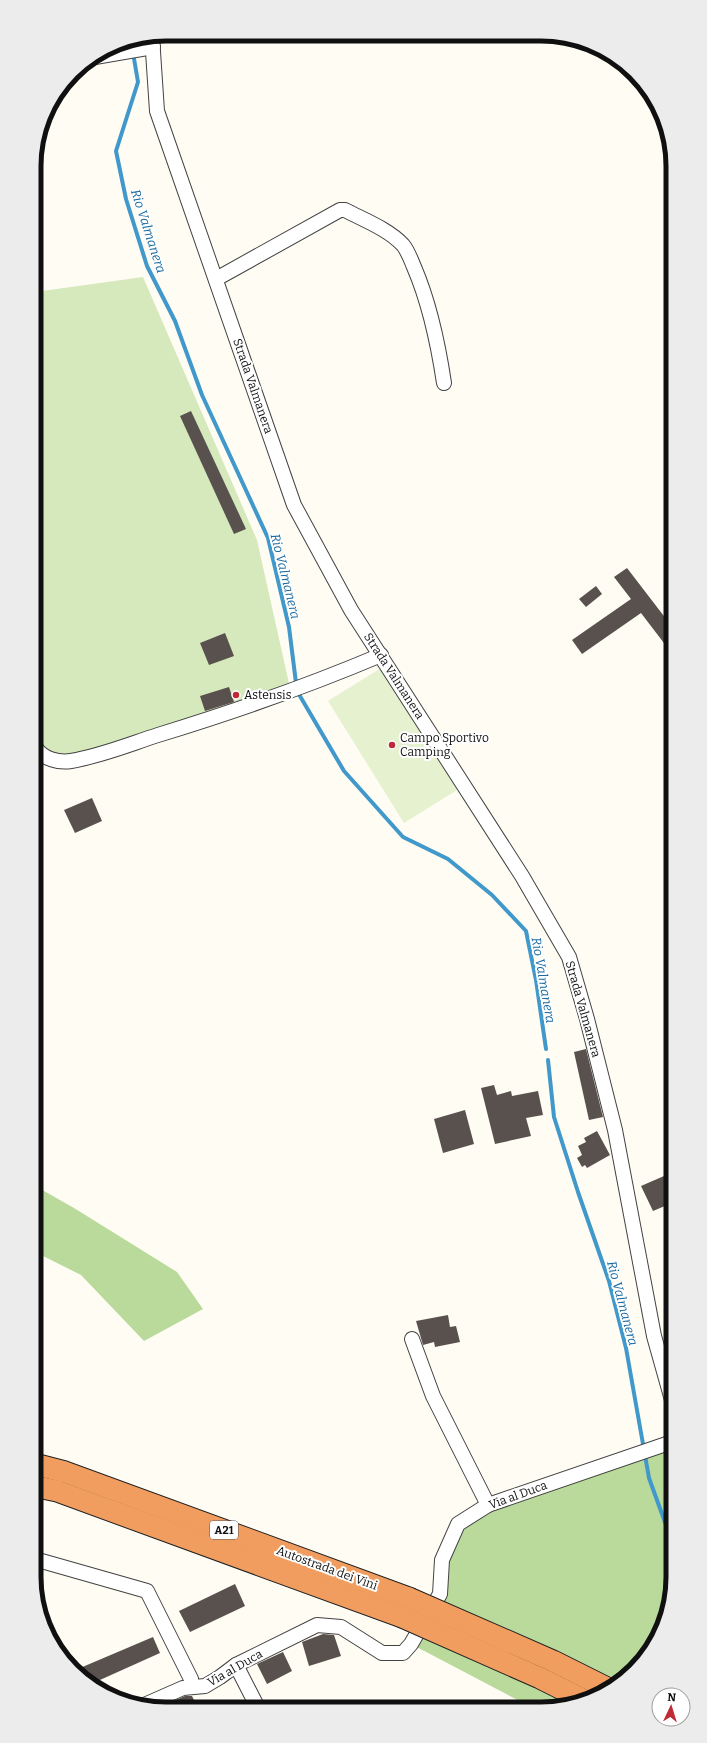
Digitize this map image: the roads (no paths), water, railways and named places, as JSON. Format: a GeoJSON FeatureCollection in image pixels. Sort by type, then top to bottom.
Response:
{"type":"FeatureCollection","features":[{"type":"Feature","properties":{"kind":"highway","name":"Autostrada dei Vini"},"geometry":{"type":"LineString","coordinates":[[41,1467],[65,1472],[409,1598],[553,1661],[602,1686]]}},
{"type":"Feature","properties":{"kind":"highway","name":"Autostrada dei Vini"},"geometry":{"type":"LineString","coordinates":[[41,1488],[57,1491],[402,1618],[540,1678],[577,1696]]}},
{"type":"Feature","properties":{"kind":"street"},"geometry":{"type":"LineString","coordinates":[[111,54],[132,50],[153,42]]}},
{"type":"Feature","properties":{"kind":"street","name":"Strada Valmanera"},"geometry":{"type":"LineString","coordinates":[[153,42],[157,111],[294,505],[351,610],[522,876],[569,958],[587,1019],[615,1130],[654,1336],[666,1379]]}},
{"type":"Feature","properties":{"kind":"street"},"geometry":{"type":"LineString","coordinates":[[216,279],[340,210],[345,210],[384,230],[403,245],[408,252],[427,300],[437,342],[444,383]]}},
{"type":"Feature","properties":{"kind":"street"},"geometry":{"type":"LineString","coordinates":[[41,754],[50,759],[71,761],[214,718],[381,655]]}},
{"type":"Feature","properties":{"kind":"street"},"geometry":{"type":"LineString","coordinates":[[412,1339],[433,1396],[488,1505]]}},
{"type":"Feature","properties":{"kind":"street","name":"Via al Duca"},"geometry":{"type":"LineString","coordinates":[[153,1701],[183,1688],[192,1686],[206,1686],[236,1665],[317,1625],[341,1627],[382,1653],[403,1653],[411,1644],[440,1594],[442,1560],[458,1524],[488,1505],[666,1444]]}},
{"type":"Feature","properties":{"kind":"street"},"geometry":{"type":"LineString","coordinates":[[41,1561],[147,1591],[191,1679],[192,1686]]}},
{"type":"Feature","properties":{"kind":"street"},"geometry":{"type":"LineString","coordinates":[[236,1665],[255,1702]]}},
{"type":"Feature","properties":{"kind":"waterway","name":"Rio Valmanera"},"geometry":{"type":"LineString","coordinates":[[132,46],[138,82],[116,151],[126,199],[147,266],[175,321],[202,395],[268,538],[289,627],[297,691],[344,771],[403,837],[448,859],[492,895],[526,931],[536,980],[546,1049]]}},
{"type":"Feature","properties":{"kind":"waterway","name":"Rio Valmanera"},"geometry":{"type":"LineString","coordinates":[[548,1060],[554,1117],[609,1281],[626,1348],[649,1478],[666,1525]]}},
{"type":"Feature","properties":{"kind":"place","name":"Astensis"},"geometry":{"type":"Point","coordinates":[236,695]}},
{"type":"Feature","properties":{"kind":"place","name":"Campo Sportivo Camping"},"geometry":{"type":"Point","coordinates":[392,745]}}]}
